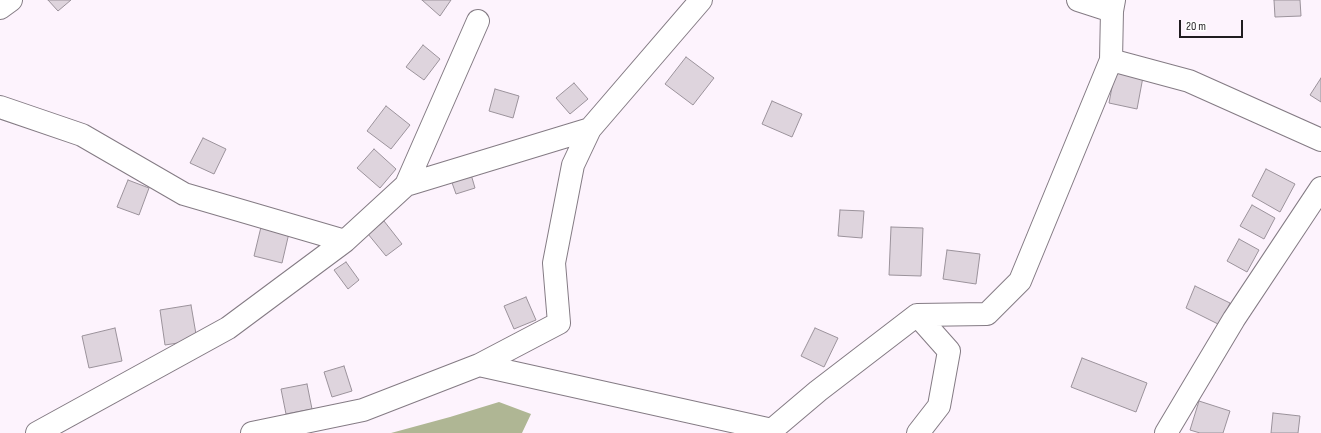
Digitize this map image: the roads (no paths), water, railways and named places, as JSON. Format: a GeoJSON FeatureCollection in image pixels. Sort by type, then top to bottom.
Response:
{"type":"FeatureCollection","features":[{"type":"Feature","properties":{"kind":"street"},"geometry":{"type":"LineString","coordinates":[[0,8],[11,0]]}},
{"type":"Feature","properties":{"kind":"street"},"geometry":{"type":"LineString","coordinates":[[252,433],[363,410],[479,365],[559,323],[554,263],[573,165],[590,129],[700,0]]}},
{"type":"Feature","properties":{"kind":"street"},"geometry":{"type":"LineString","coordinates":[[479,365],[773,432],[818,392],[917,315],[987,314],[1020,281],[1111,60],[1113,5],[1078,0]]}},
{"type":"Feature","properties":{"kind":"street"},"geometry":{"type":"LineString","coordinates":[[37,433],[228,328],[346,241],[406,185],[478,21]]}},
{"type":"Feature","properties":{"kind":"street"},"geometry":{"type":"LineString","coordinates":[[1111,60],[1189,81],[1321,140]]}},
{"type":"Feature","properties":{"kind":"street"},"geometry":{"type":"LineString","coordinates":[[0,107],[82,135],[184,194],[346,241]]}},
{"type":"Feature","properties":{"kind":"street"},"geometry":{"type":"LineString","coordinates":[[406,185],[590,129]]}},
{"type":"Feature","properties":{"kind":"street"},"geometry":{"type":"LineString","coordinates":[[1166,433],[1234,319],[1321,188]]}},
{"type":"Feature","properties":{"kind":"street"},"geometry":{"type":"LineString","coordinates":[[917,315],[949,351],[939,406],[918,433]]}}]}
